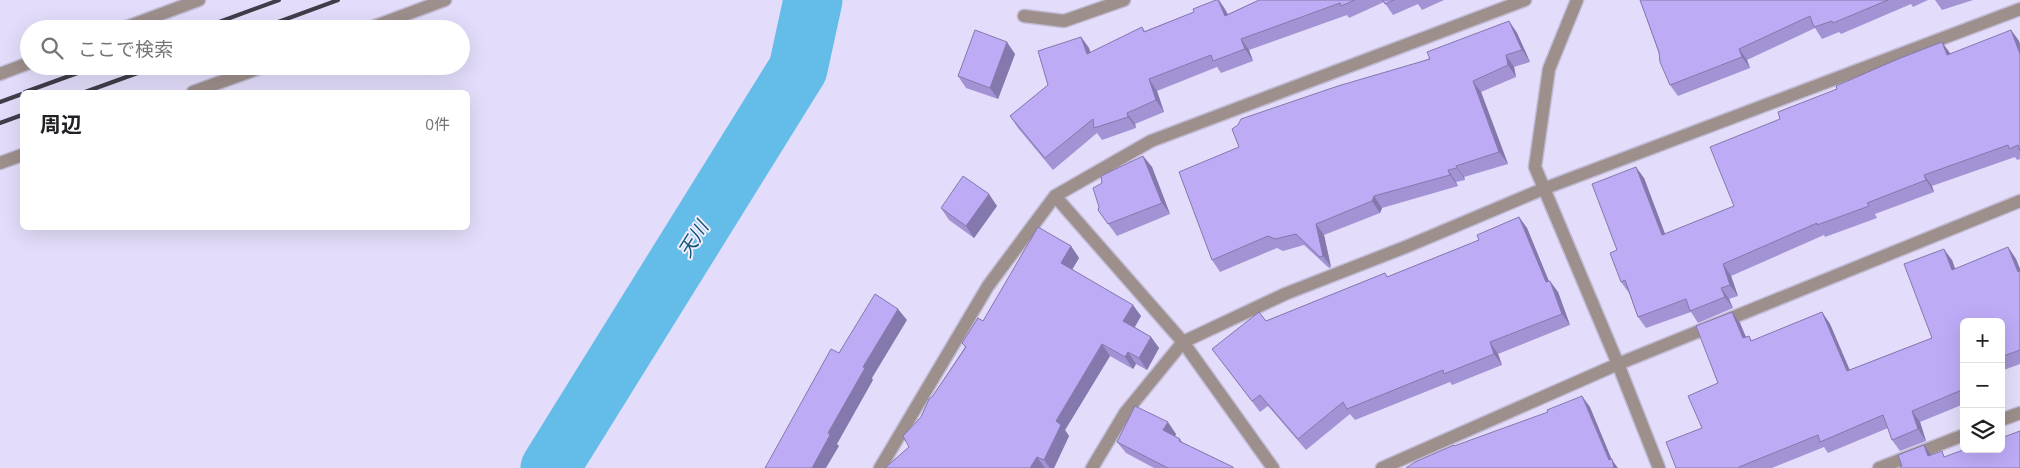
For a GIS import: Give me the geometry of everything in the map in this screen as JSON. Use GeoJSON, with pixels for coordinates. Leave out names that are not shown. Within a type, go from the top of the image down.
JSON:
{"type":"FeatureCollection","features":[{"type":"Feature","properties":{"kind":"street"},"geometry":{"type":"LineString","coordinates":[[145,20],[199,0]]}},
{"type":"Feature","properties":{"kind":"street"},"geometry":{"type":"LineString","coordinates":[[392,20],[445,0]]}},
{"type":"Feature","properties":{"kind":"street"},"geometry":{"type":"LineString","coordinates":[[1024,16],[1064,21],[1124,0]]}},
{"type":"Feature","properties":{"kind":"street"},"geometry":{"type":"LineString","coordinates":[[880,468],[988,286],[1056,196],[1151,141],[1525,0]]}},
{"type":"Feature","properties":{"kind":"street"},"geometry":{"type":"LineString","coordinates":[[1577,0],[1550,69],[1534,167],[1618,364],[1659,468]]}},
{"type":"Feature","properties":{"kind":"street"},"geometry":{"type":"LineString","coordinates":[[1092,468],[1124,412],[1183,342],[1285,294],[1408,246],[1543,189],[2020,9]]}},
{"type":"Feature","properties":{"kind":"street"},"geometry":{"type":"LineString","coordinates":[[0,74],[20,66]]}},
{"type":"Feature","properties":{"kind":"street"},"geometry":{"type":"LineString","coordinates":[[199,90],[240,75]]}},
{"type":"Feature","properties":{"kind":"street"},"geometry":{"type":"LineString","coordinates":[[0,163],[20,156]]}},
{"type":"Feature","properties":{"kind":"street"},"geometry":{"type":"LineString","coordinates":[[1056,196],[1183,342],[1274,468]]}},
{"type":"Feature","properties":{"kind":"street"},"geometry":{"type":"LineString","coordinates":[[1382,468],[1618,364],[2020,201]]}},
{"type":"Feature","properties":{"kind":"street"},"geometry":{"type":"LineString","coordinates":[[2005,419],[2020,413]]}},
{"type":"Feature","properties":{"kind":"street"},"geometry":{"type":"LineString","coordinates":[[1879,468],[1960,437]]}},
{"type":"Feature","properties":{"kind":"building"},"geometry":{"type":"Polygon","coordinates":[[[1218,0],[1225,16],[1259,0],[1355,0],[1341,6],[1340,3],[1241,39],[1245,49],[1213,61],[1211,55],[1149,79],[1156,100],[1127,113],[1128,117],[1094,128],[1093,119],[1045,158],[1010,116],[1048,85],[1038,51],[1081,37],[1087,54],[1142,27],[1144,32],[1194,12],[1193,9],[1218,0]]]}},
{"type":"Feature","properties":{"kind":"building"},"geometry":{"type":"Polygon","coordinates":[[[1383,0],[1394,0],[1385,4],[1383,0]]]}},
{"type":"Feature","properties":{"kind":"building"},"geometry":{"type":"Polygon","coordinates":[[[1640,0],[1888,0],[1833,23],[1832,21],[1814,27],[1810,16],[1739,49],[1742,57],[1670,85],[1660,62],[1659,52],[1640,0]]]}},
{"type":"Feature","properties":{"kind":"building"},"geometry":{"type":"Polygon","coordinates":[[[1509,21],[1522,50],[1506,55],[1508,65],[1473,81],[1499,152],[1456,166],[1457,168],[1448,170],[1450,175],[1374,196],[1372,201],[1316,224],[1323,256],[1320,257],[1296,234],[1275,239],[1268,236],[1212,260],[1179,172],[1239,147],[1232,129],[1238,125],[1241,119],[1338,86],[1430,59],[1427,52],[1509,21]]]}},
{"type":"Feature","properties":{"kind":"building"},"geometry":{"type":"Polygon","coordinates":[[[975,30],[1007,42],[990,88],[958,76],[975,30]]]}},
{"type":"Feature","properties":{"kind":"building"},"geometry":{"type":"Polygon","coordinates":[[[2011,30],[2020,54],[2020,151],[2018,145],[2009,149],[2008,145],[1924,175],[1926,180],[1867,203],[1869,206],[1817,225],[1817,223],[1723,264],[1730,285],[1721,288],[1725,297],[1690,311],[1686,299],[1638,317],[1625,280],[1621,282],[1610,253],[1617,250],[1592,184],[1636,167],[1662,235],[1734,206],[1710,147],[1780,119],[1778,112],[1837,89],[1836,86],[1898,59],[1942,42],[1947,55],[2011,30]]]}},
{"type":"Feature","properties":{"kind":"building"},"geometry":{"type":"Polygon","coordinates":[[[1143,156],[1162,203],[1108,224],[1098,210],[1099,207],[1093,188],[1102,183],[1101,176],[1143,156]]]}},
{"type":"Feature","properties":{"kind":"building"},"geometry":{"type":"Polygon","coordinates":[[[963,176],[989,194],[966,226],[941,208],[963,176]]]}},
{"type":"Feature","properties":{"kind":"building"},"geometry":{"type":"Polygon","coordinates":[[[1519,217],[1546,282],[1550,281],[1562,314],[1490,342],[1494,354],[1444,374],[1443,370],[1347,409],[1343,402],[1298,439],[1260,395],[1252,401],[1212,349],[1259,312],[1266,321],[1385,273],[1387,277],[1479,240],[1477,235],[1519,217]]]}},
{"type":"Feature","properties":{"kind":"building"},"geometry":{"type":"Polygon","coordinates":[[[1038,227],[1071,246],[1061,263],[1133,305],[1123,321],[1151,337],[1139,358],[1128,352],[1125,357],[1102,344],[1056,421],[1061,425],[1044,460],[1037,457],[1030,468],[885,468],[909,447],[903,436],[921,417],[929,399],[966,347],[962,343],[978,318],[983,321],[1038,227]]]}},
{"type":"Feature","properties":{"kind":"building"},"geometry":{"type":"Polygon","coordinates":[[[2008,247],[2018,272],[2020,271],[2020,350],[2005,356],[2005,318],[1960,318],[1960,391],[1912,411],[1918,429],[1892,440],[1883,415],[1820,442],[1818,435],[1739,468],[1676,468],[1666,442],[1702,428],[1688,396],[1718,383],[1696,326],[1732,312],[1743,338],[1749,336],[1751,341],[1822,312],[1847,371],[1932,338],[1904,264],[1944,249],[1952,270],[2008,247]]]}},
{"type":"Feature","properties":{"kind":"building"},"geometry":{"type":"Polygon","coordinates":[[[875,294],[898,309],[863,367],[865,368],[828,433],[830,435],[812,468],[765,468],[831,349],[839,353],[875,294]]]}},
{"type":"Feature","properties":{"kind":"building"},"geometry":{"type":"Polygon","coordinates":[[[1582,396],[1609,460],[1612,459],[1614,468],[1406,468],[1415,462],[1454,445],[1548,412],[1547,410],[1582,396]]]}},
{"type":"Feature","properties":{"kind":"building"},"geometry":{"type":"Polygon","coordinates":[[[1135,406],[1168,422],[1163,430],[1180,439],[1179,441],[1233,468],[1168,468],[1117,442],[1135,406]]]}},
{"type":"Feature","properties":{"kind":"building"},"geometry":{"type":"Polygon","coordinates":[[[2020,431],[2020,468],[1901,468],[1900,466],[1902,466],[1898,455],[1924,445],[1928,456],[1942,451],[1944,457],[1960,451],[1960,453],[2005,453],[2005,437],[2020,431]]]}},
{"type":"Feature","properties":{"kind":"waterway","name":"天川"},"geometry":{"type":"LineString","coordinates":[[550,468],[798,69],[813,0]]}},
{"type":"Feature","properties":{"kind":"railway"},"geometry":{"type":"LineString","coordinates":[[225,20],[279,0]]}},
{"type":"Feature","properties":{"kind":"railway"},"geometry":{"type":"LineString","coordinates":[[284,20],[338,0]]}},
{"type":"Feature","properties":{"kind":"railway"},"geometry":{"type":"LineString","coordinates":[[31,90],[72,75]]}},
{"type":"Feature","properties":{"kind":"railway"},"geometry":{"type":"LineString","coordinates":[[91,90],[132,75]]}},
{"type":"Feature","properties":{"kind":"railway"},"geometry":{"type":"LineString","coordinates":[[0,102],[20,95]]}},
{"type":"Feature","properties":{"kind":"railway"},"geometry":{"type":"LineString","coordinates":[[0,123],[20,116]]}}]}
